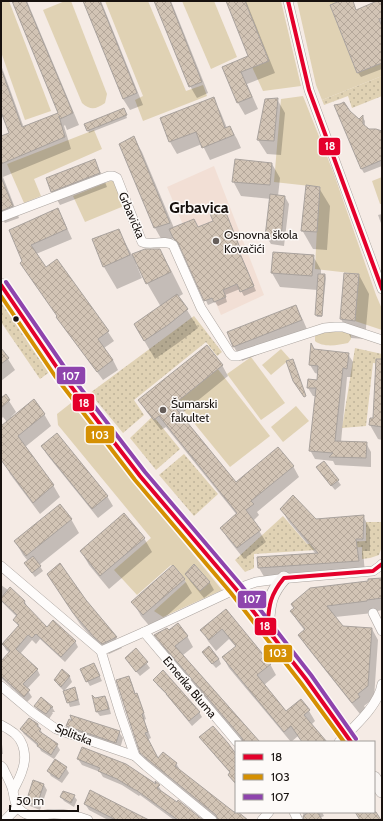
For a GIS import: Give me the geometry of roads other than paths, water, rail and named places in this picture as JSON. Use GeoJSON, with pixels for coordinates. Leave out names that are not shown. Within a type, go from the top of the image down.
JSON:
{"type":"FeatureCollection","features":[{"type":"Feature","properties":{"kind":"main road"},"geometry":{"type":"LineString","coordinates":[[1,285],[60,372],[123,454],[236,589],[267,629],[346,740]]}},
{"type":"Feature","properties":{"kind":"main road"},"geometry":{"type":"LineString","coordinates":[[267,629],[269,609],[273,594],[277,586],[284,578]]}},
{"type":"Feature","properties":{"kind":"main road"},"geometry":{"type":"LineString","coordinates":[[375,780],[382,791]]}},
{"type":"Feature","properties":{"kind":"street"},"geometry":{"type":"LineString","coordinates":[[288,1],[309,90],[382,289]]}},
{"type":"Feature","properties":{"kind":"street","name":"Grbavička"},"geometry":{"type":"LineString","coordinates":[[1,217],[113,176],[117,178],[142,242],[146,244],[169,243],[173,245],[201,308],[210,324],[233,356],[238,356],[324,328],[343,328],[382,340]]}},
{"type":"Feature","properties":{"kind":"street"},"geometry":{"type":"LineString","coordinates":[[1,566],[101,651],[236,589],[256,582],[284,578],[373,571],[382,564]]}},
{"type":"Feature","properties":{"kind":"street"},"geometry":{"type":"LineString","coordinates":[[373,613],[382,631]]}},
{"type":"Feature","properties":{"kind":"street","name":"Emerika Bluma"},"geometry":{"type":"LineString","coordinates":[[144,632],[236,741]]}},
{"type":"Feature","properties":{"kind":"street","name":"Splitska"},"geometry":{"type":"LineString","coordinates":[[101,651],[135,756]]}},
{"type":"Feature","properties":{"kind":"street"},"geometry":{"type":"LineString","coordinates":[[346,740],[373,705],[382,684]]}},
{"type":"Feature","properties":{"kind":"street","name":"Splitska"},"geometry":{"type":"LineString","coordinates":[[1,686],[32,712],[56,729],[135,756],[212,820]]}},
{"type":"Feature","properties":{"kind":"street"},"geometry":{"type":"LineString","coordinates":[[1,724],[15,733],[24,747],[25,759],[23,770],[13,791]]}},
{"type":"Feature","properties":{"kind":"street"},"geometry":{"type":"LineString","coordinates":[[1,766],[13,791],[14,801],[25,814],[36,816],[54,814],[88,820]]}},
{"type":"Feature","properties":{"kind":"street"},"geometry":{"type":"LineString","coordinates":[[6,819],[18,807]]}},
{"type":"Feature","properties":{"kind":"place","name":"Osnovna škola Kovačići"},"geometry":{"type":"Point","coordinates":[216,241]}},
{"type":"Feature","properties":{"kind":"place","name":"Šumarski fakultet"},"geometry":{"type":"Point","coordinates":[163,410]}},
{"type":"Feature","properties":{"kind":"district","name":"Grbavica"},"geometry":{"type":"Point","coordinates":[199,207]}}]}
